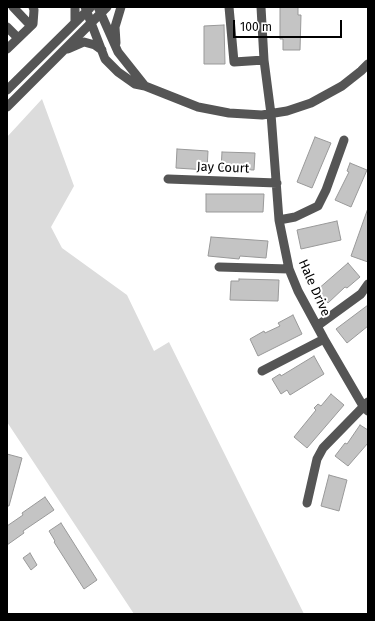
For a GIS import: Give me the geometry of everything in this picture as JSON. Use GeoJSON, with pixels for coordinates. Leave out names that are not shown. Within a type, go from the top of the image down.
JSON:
{"type":"FeatureCollection","features":[{"type":"Feature","properties":{"kind":"street"},"geometry":{"type":"LineString","coordinates":[[13,7],[31,26]]}},
{"type":"Feature","properties":{"kind":"street"},"geometry":{"type":"LineString","coordinates":[[7,49],[33,24],[33,7]]}},
{"type":"Feature","properties":{"kind":"street"},"geometry":{"type":"LineString","coordinates":[[74,7],[75,22]]}},
{"type":"Feature","properties":{"kind":"street"},"geometry":{"type":"LineString","coordinates":[[7,107],[91,22],[99,10],[107,7]]}},
{"type":"Feature","properties":{"kind":"street"},"geometry":{"type":"LineString","coordinates":[[118,52],[115,27],[121,7]]}},
{"type":"Feature","properties":{"kind":"street"},"geometry":{"type":"LineString","coordinates":[[229,7],[234,62],[264,60]]}},
{"type":"Feature","properties":{"kind":"street","name":"Hale Drive"},"geometry":{"type":"LineString","coordinates":[[261,7],[264,60],[271,114],[279,220],[289,269],[298,291],[324,339],[366,406]]}},
{"type":"Feature","properties":{"kind":"street"},"geometry":{"type":"LineString","coordinates":[[7,90],[88,8]]}},
{"type":"Feature","properties":{"kind":"street"},"geometry":{"type":"LineString","coordinates":[[88,8],[91,22],[106,59],[118,72],[135,84],[145,86],[198,107],[229,113],[262,115],[271,114],[312,103],[342,86],[368,64]]}},
{"type":"Feature","properties":{"kind":"street"},"geometry":{"type":"LineString","coordinates":[[99,10],[118,52],[145,86]]}},
{"type":"Feature","properties":{"kind":"street"},"geometry":{"type":"LineString","coordinates":[[7,27],[18,38]]}},
{"type":"Feature","properties":{"kind":"street"},"geometry":{"type":"LineString","coordinates":[[61,53],[84,42],[95,45],[102,50]]}},
{"type":"Feature","properties":{"kind":"street"},"geometry":{"type":"LineString","coordinates":[[279,220],[295,217],[318,206],[326,190],[344,140]]}},
{"type":"Feature","properties":{"kind":"street","name":"Jay Court"},"geometry":{"type":"LineString","coordinates":[[168,179],[277,183]]}},
{"type":"Feature","properties":{"kind":"street"},"geometry":{"type":"LineString","coordinates":[[219,267],[289,269]]}},
{"type":"Feature","properties":{"kind":"street"},"geometry":{"type":"LineString","coordinates":[[317,326],[361,294],[368,284]]}},
{"type":"Feature","properties":{"kind":"street"},"geometry":{"type":"LineString","coordinates":[[262,371],[324,339]]}},
{"type":"Feature","properties":{"kind":"street"},"geometry":{"type":"LineString","coordinates":[[307,503],[317,459],[323,448],[366,406]]}},
{"type":"Feature","properties":{"kind":"shaded area"},"geometry":{"type":"Polygon","coordinates":[[[42,99],[74,186],[51,227],[62,248],[127,295],[154,351],[169,342],[304,614],[134,614],[7,422],[7,137],[42,99]]]}},
{"type":"Feature","properties":{"kind":"building"},"geometry":{"type":"Polygon","coordinates":[[[280,7],[298,7],[298,15],[301,15],[300,50],[283,50],[283,39],[280,39],[280,7]]]}},
{"type":"Feature","properties":{"kind":"building"},"geometry":{"type":"Polygon","coordinates":[[[224,25],[225,64],[204,64],[204,26],[224,25]]]}},
{"type":"Feature","properties":{"kind":"building"},"geometry":{"type":"Polygon","coordinates":[[[315,137],[331,143],[312,188],[297,182],[315,137]]]}},
{"type":"Feature","properties":{"kind":"building"},"geometry":{"type":"Polygon","coordinates":[[[177,149],[208,151],[207,170],[176,168],[177,149]]]}},
{"type":"Feature","properties":{"kind":"building"},"geometry":{"type":"Polygon","coordinates":[[[222,152],[255,153],[254,170],[221,169],[222,152]]]}},
{"type":"Feature","properties":{"kind":"building"},"geometry":{"type":"Polygon","coordinates":[[[350,163],[367,170],[351,207],[335,200],[349,172],[347,171],[350,163]]]}},
{"type":"Feature","properties":{"kind":"building"},"geometry":{"type":"Polygon","coordinates":[[[206,194],[264,194],[263,212],[206,212],[206,194]]]}},
{"type":"Feature","properties":{"kind":"building"},"geometry":{"type":"Polygon","coordinates":[[[367,211],[368,212],[368,262],[351,256],[367,211]]]}},
{"type":"Feature","properties":{"kind":"building"},"geometry":{"type":"Polygon","coordinates":[[[337,221],[341,240],[301,249],[297,230],[337,221]]]}},
{"type":"Feature","properties":{"kind":"building"},"geometry":{"type":"Polygon","coordinates":[[[211,237],[268,241],[266,258],[240,256],[239,259],[208,256],[211,237]]]}},
{"type":"Feature","properties":{"kind":"building"},"geometry":{"type":"Polygon","coordinates":[[[348,263],[360,277],[347,288],[345,287],[328,303],[317,290],[348,263]]]}},
{"type":"Feature","properties":{"kind":"building"},"geometry":{"type":"Polygon","coordinates":[[[239,279],[279,280],[278,301],[230,300],[231,281],[239,281],[239,279]]]}},
{"type":"Feature","properties":{"kind":"building"},"geometry":{"type":"Polygon","coordinates":[[[368,305],[368,326],[347,343],[336,329],[368,305]]]}},
{"type":"Feature","properties":{"kind":"building"},"geometry":{"type":"Polygon","coordinates":[[[293,315],[302,334],[258,356],[250,339],[264,331],[265,333],[280,326],[278,323],[293,315]]]}},
{"type":"Feature","properties":{"kind":"building"},"geometry":{"type":"Polygon","coordinates":[[[314,356],[324,374],[290,395],[287,390],[281,394],[272,379],[280,374],[281,376],[314,356]]]}},
{"type":"Feature","properties":{"kind":"building"},"geometry":{"type":"Polygon","coordinates":[[[331,394],[344,405],[307,448],[294,437],[316,410],[314,408],[318,404],[321,406],[331,394]]]}},
{"type":"Feature","properties":{"kind":"building"},"geometry":{"type":"Polygon","coordinates":[[[360,425],[368,430],[368,443],[348,466],[335,456],[345,443],[347,444],[360,425]]]}},
{"type":"Feature","properties":{"kind":"building"},"geometry":{"type":"Polygon","coordinates":[[[7,454],[22,458],[9,506],[7,506],[7,454]]]}},
{"type":"Feature","properties":{"kind":"building"},"geometry":{"type":"Polygon","coordinates":[[[329,475],[347,480],[339,511],[321,506],[329,475]]]}},
{"type":"Feature","properties":{"kind":"building"},"geometry":{"type":"Polygon","coordinates":[[[45,497],[54,510],[23,531],[24,533],[7,545],[7,526],[23,515],[22,513],[45,497]]]}},
{"type":"Feature","properties":{"kind":"building"},"geometry":{"type":"Polygon","coordinates":[[[61,523],[97,580],[84,589],[54,542],[55,541],[49,531],[61,523]]]}},
{"type":"Feature","properties":{"kind":"building"},"geometry":{"type":"Polygon","coordinates":[[[30,553],[37,565],[31,570],[23,558],[30,553]]]}}]}
